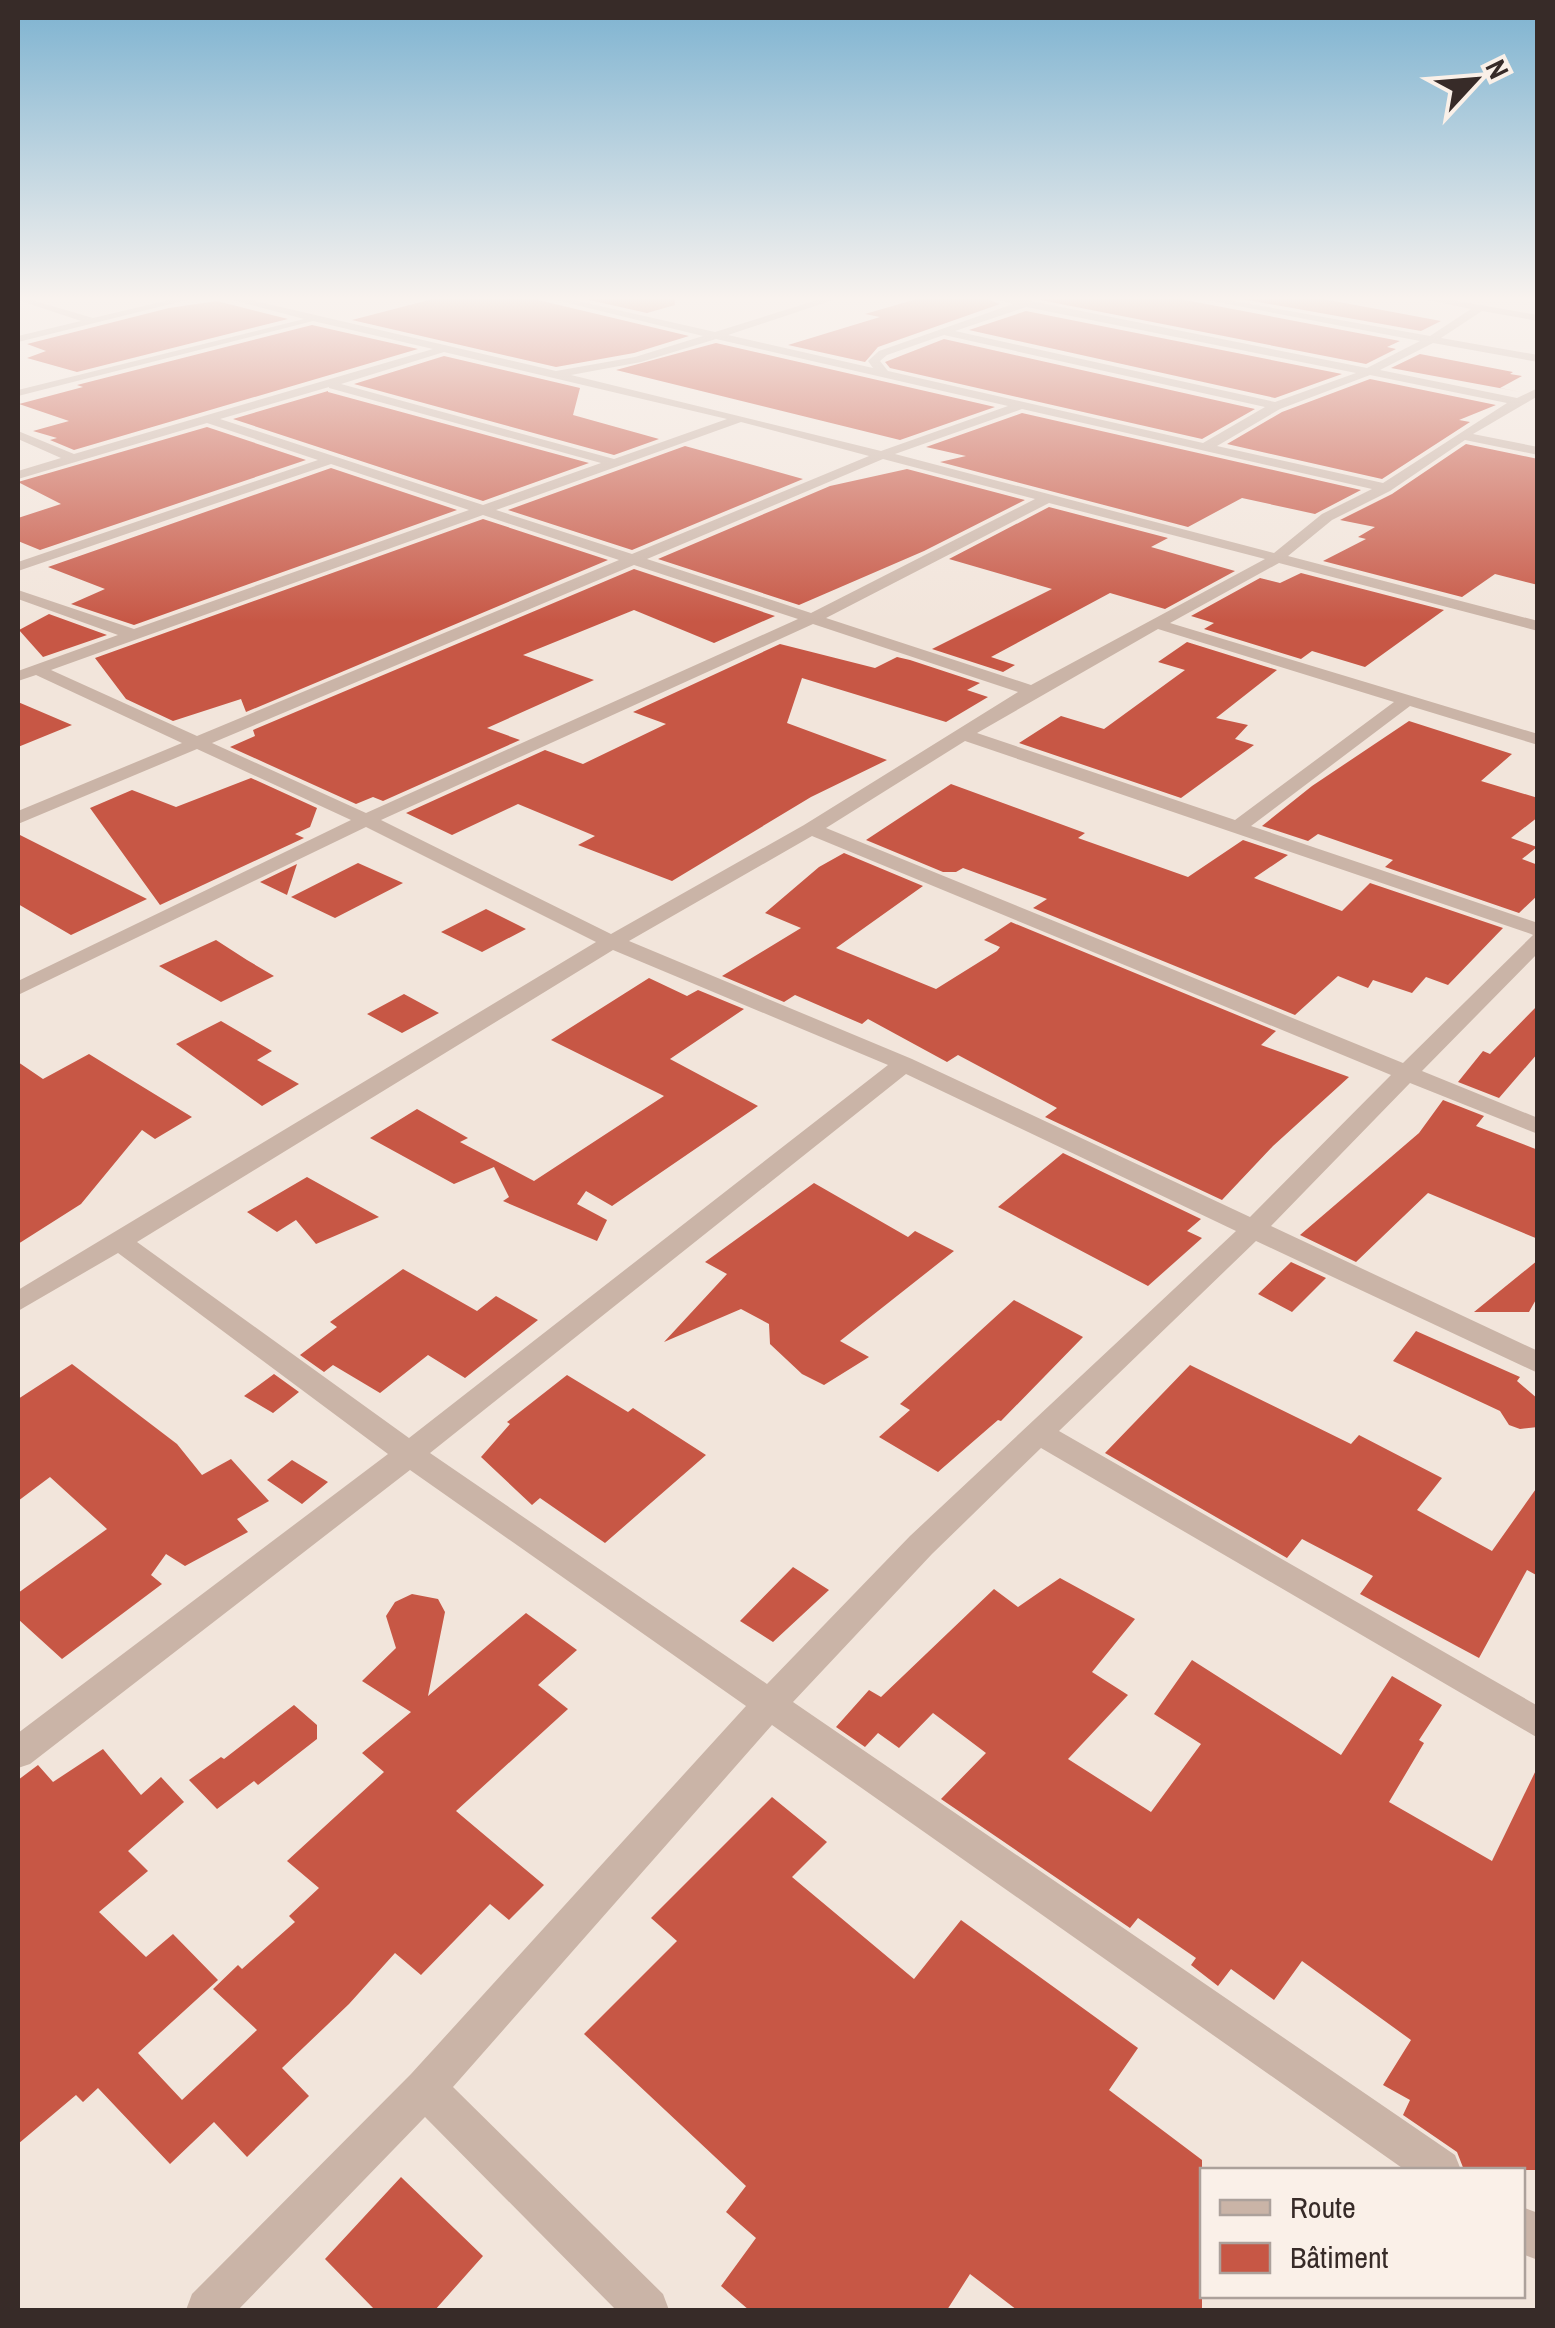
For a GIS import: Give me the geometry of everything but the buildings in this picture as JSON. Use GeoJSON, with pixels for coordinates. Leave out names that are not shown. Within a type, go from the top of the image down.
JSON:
{"type":"FeatureCollection","features":[{"type":"Feature","properties":{"kind":"street"},"geometry":{"type":"LineString","coordinates":[[18,475],[263,405]]}},
{"type":"Feature","properties":{"kind":"street"},"geometry":{"type":"LineString","coordinates":[[403,405],[612,462]]}},
{"type":"Feature","properties":{"kind":"street"},"geometry":{"type":"LineString","coordinates":[[681,405],[1535,622]]}},
{"type":"Feature","properties":{"kind":"street"},"geometry":{"type":"LineString","coordinates":[[1013,405],[1385,488]]}},
{"type":"Feature","properties":{"kind":"street"},"geometry":{"type":"LineString","coordinates":[[1270,405],[1276,406]]}},
{"type":"Feature","properties":{"kind":"street"},"geometry":{"type":"LineString","coordinates":[[1207,446],[1280,405]]}},
{"type":"Feature","properties":{"kind":"street"},"geometry":{"type":"LineString","coordinates":[[18,1302],[612,942],[812,829],[1032,691],[1276,559],[1327,518],[1385,488],[1516,405]]}},
{"type":"Feature","properties":{"kind":"street"},"geometry":{"type":"LineString","coordinates":[[18,818],[884,454],[1019,406]]}},
{"type":"Feature","properties":{"kind":"street"},"geometry":{"type":"LineString","coordinates":[[27,673],[740,418]]}},
{"type":"Feature","properties":{"kind":"street"},"geometry":{"type":"LineString","coordinates":[[210,420],[1032,691]]}},
{"type":"Feature","properties":{"kind":"street"},"geometry":{"type":"LineString","coordinates":[[18,435],[74,459]]}},
{"type":"Feature","properties":{"kind":"street"},"geometry":{"type":"LineString","coordinates":[[1461,436],[1538,452]]}},
{"type":"Feature","properties":{"kind":"street"},"geometry":{"type":"LineString","coordinates":[[18,567],[332,459]]}},
{"type":"Feature","properties":{"kind":"street"},"geometry":{"type":"LineString","coordinates":[[18,989],[366,820],[815,617],[1049,497]]}},
{"type":"Feature","properties":{"kind":"street"},"geometry":{"type":"LineString","coordinates":[[18,594],[132,634]]}},
{"type":"Feature","properties":{"kind":"street"},"geometry":{"type":"LineString","coordinates":[[1154,623],[1538,740]]}},
{"type":"Feature","properties":{"kind":"street"},"geometry":{"type":"LineString","coordinates":[[27,673],[366,820],[612,942],[904,1064],[1538,1363]]}},
{"type":"Feature","properties":{"kind":"street"},"geometry":{"type":"LineString","coordinates":[[1239,826],[1406,701]]}},
{"type":"Feature","properties":{"kind":"street"},"geometry":{"type":"LineString","coordinates":[[962,734],[1538,930]]}},
{"type":"Feature","properties":{"kind":"street"},"geometry":{"type":"LineString","coordinates":[[812,829],[1538,1128]]}},
{"type":"Feature","properties":{"kind":"street"},"geometry":{"type":"LineString","coordinates":[[208,2310],[426,2088],[771,1702],[922,1545],[1252,1230],[1538,940]]}},
{"type":"Feature","properties":{"kind":"street"},"geometry":{"type":"LineString","coordinates":[[18,1754],[409,1454],[904,1064]]}},
{"type":"Feature","properties":{"kind":"street"},"geometry":{"type":"LineString","coordinates":[[120,1243],[409,1454],[1437,2168]]}},
{"type":"Feature","properties":{"kind":"street"},"geometry":{"type":"LineString","coordinates":[[1039,1433],[1538,1724]]}},
{"type":"Feature","properties":{"kind":"street"},"geometry":{"type":"LineString","coordinates":[[426,2088],[647,2310]]}}]}
